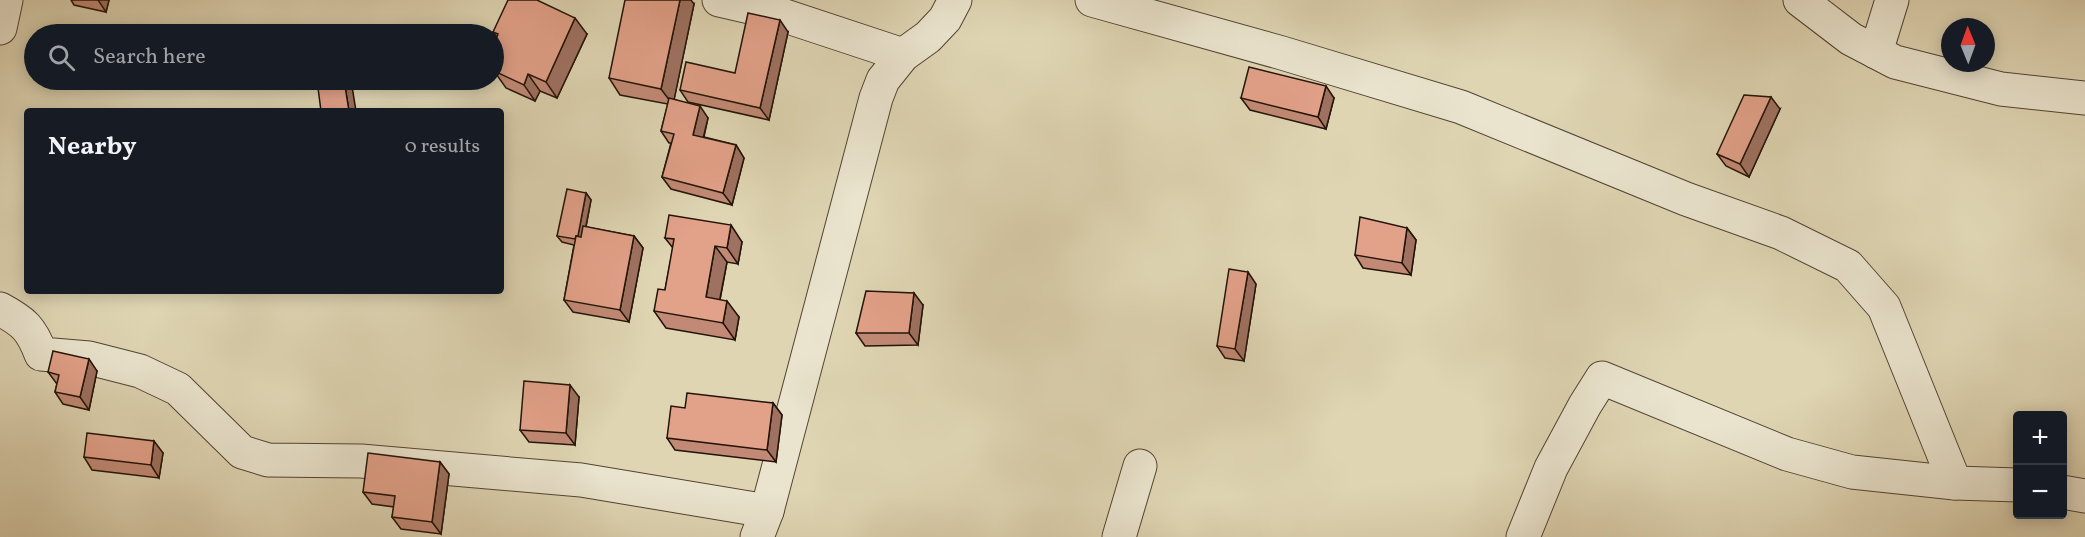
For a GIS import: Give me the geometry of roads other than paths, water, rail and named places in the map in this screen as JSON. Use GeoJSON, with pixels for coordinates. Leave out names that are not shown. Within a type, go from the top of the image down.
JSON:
{"type":"FeatureCollection","features":[{"type":"Feature","properties":{"kind":"street"},"geometry":{"type":"LineString","coordinates":[[0,28],[6,0]]}},
{"type":"Feature","properties":{"kind":"street"},"geometry":{"type":"LineString","coordinates":[[719,0],[776,13],[903,55]]}},
{"type":"Feature","properties":{"kind":"street"},"geometry":{"type":"LineString","coordinates":[[0,309],[17,318],[33,334],[41,354],[89,358],[140,371],[168,384],[178,389],[242,452],[268,460],[361,460],[581,480],[762,524],[876,98],[884,80],[903,55],[928,37],[945,19],[955,0]]}},
{"type":"Feature","properties":{"kind":"street"},"geometry":{"type":"LineString","coordinates":[[1092,0],[1282,53],[1461,107],[1686,198],[1781,233],[1848,266],[1884,307],[1955,483]]}},
{"type":"Feature","properties":{"kind":"street"},"geometry":{"type":"LineString","coordinates":[[1800,0],[1851,39],[1895,62],[2001,88],[2085,98]]}},
{"type":"Feature","properties":{"kind":"street"},"geometry":{"type":"LineString","coordinates":[[1876,52],[1892,0]]}},
{"type":"Feature","properties":{"kind":"street"},"geometry":{"type":"LineString","coordinates":[[1524,537],[1551,468],[1602,378],[1787,454],[1852,472],[1955,483],[2013,485]]}},
{"type":"Feature","properties":{"kind":"street"},"geometry":{"type":"LineString","coordinates":[[1119,537],[1140,466]]}},
{"type":"Feature","properties":{"kind":"street"},"geometry":{"type":"LineString","coordinates":[[2067,493],[2085,496]]}}]}
